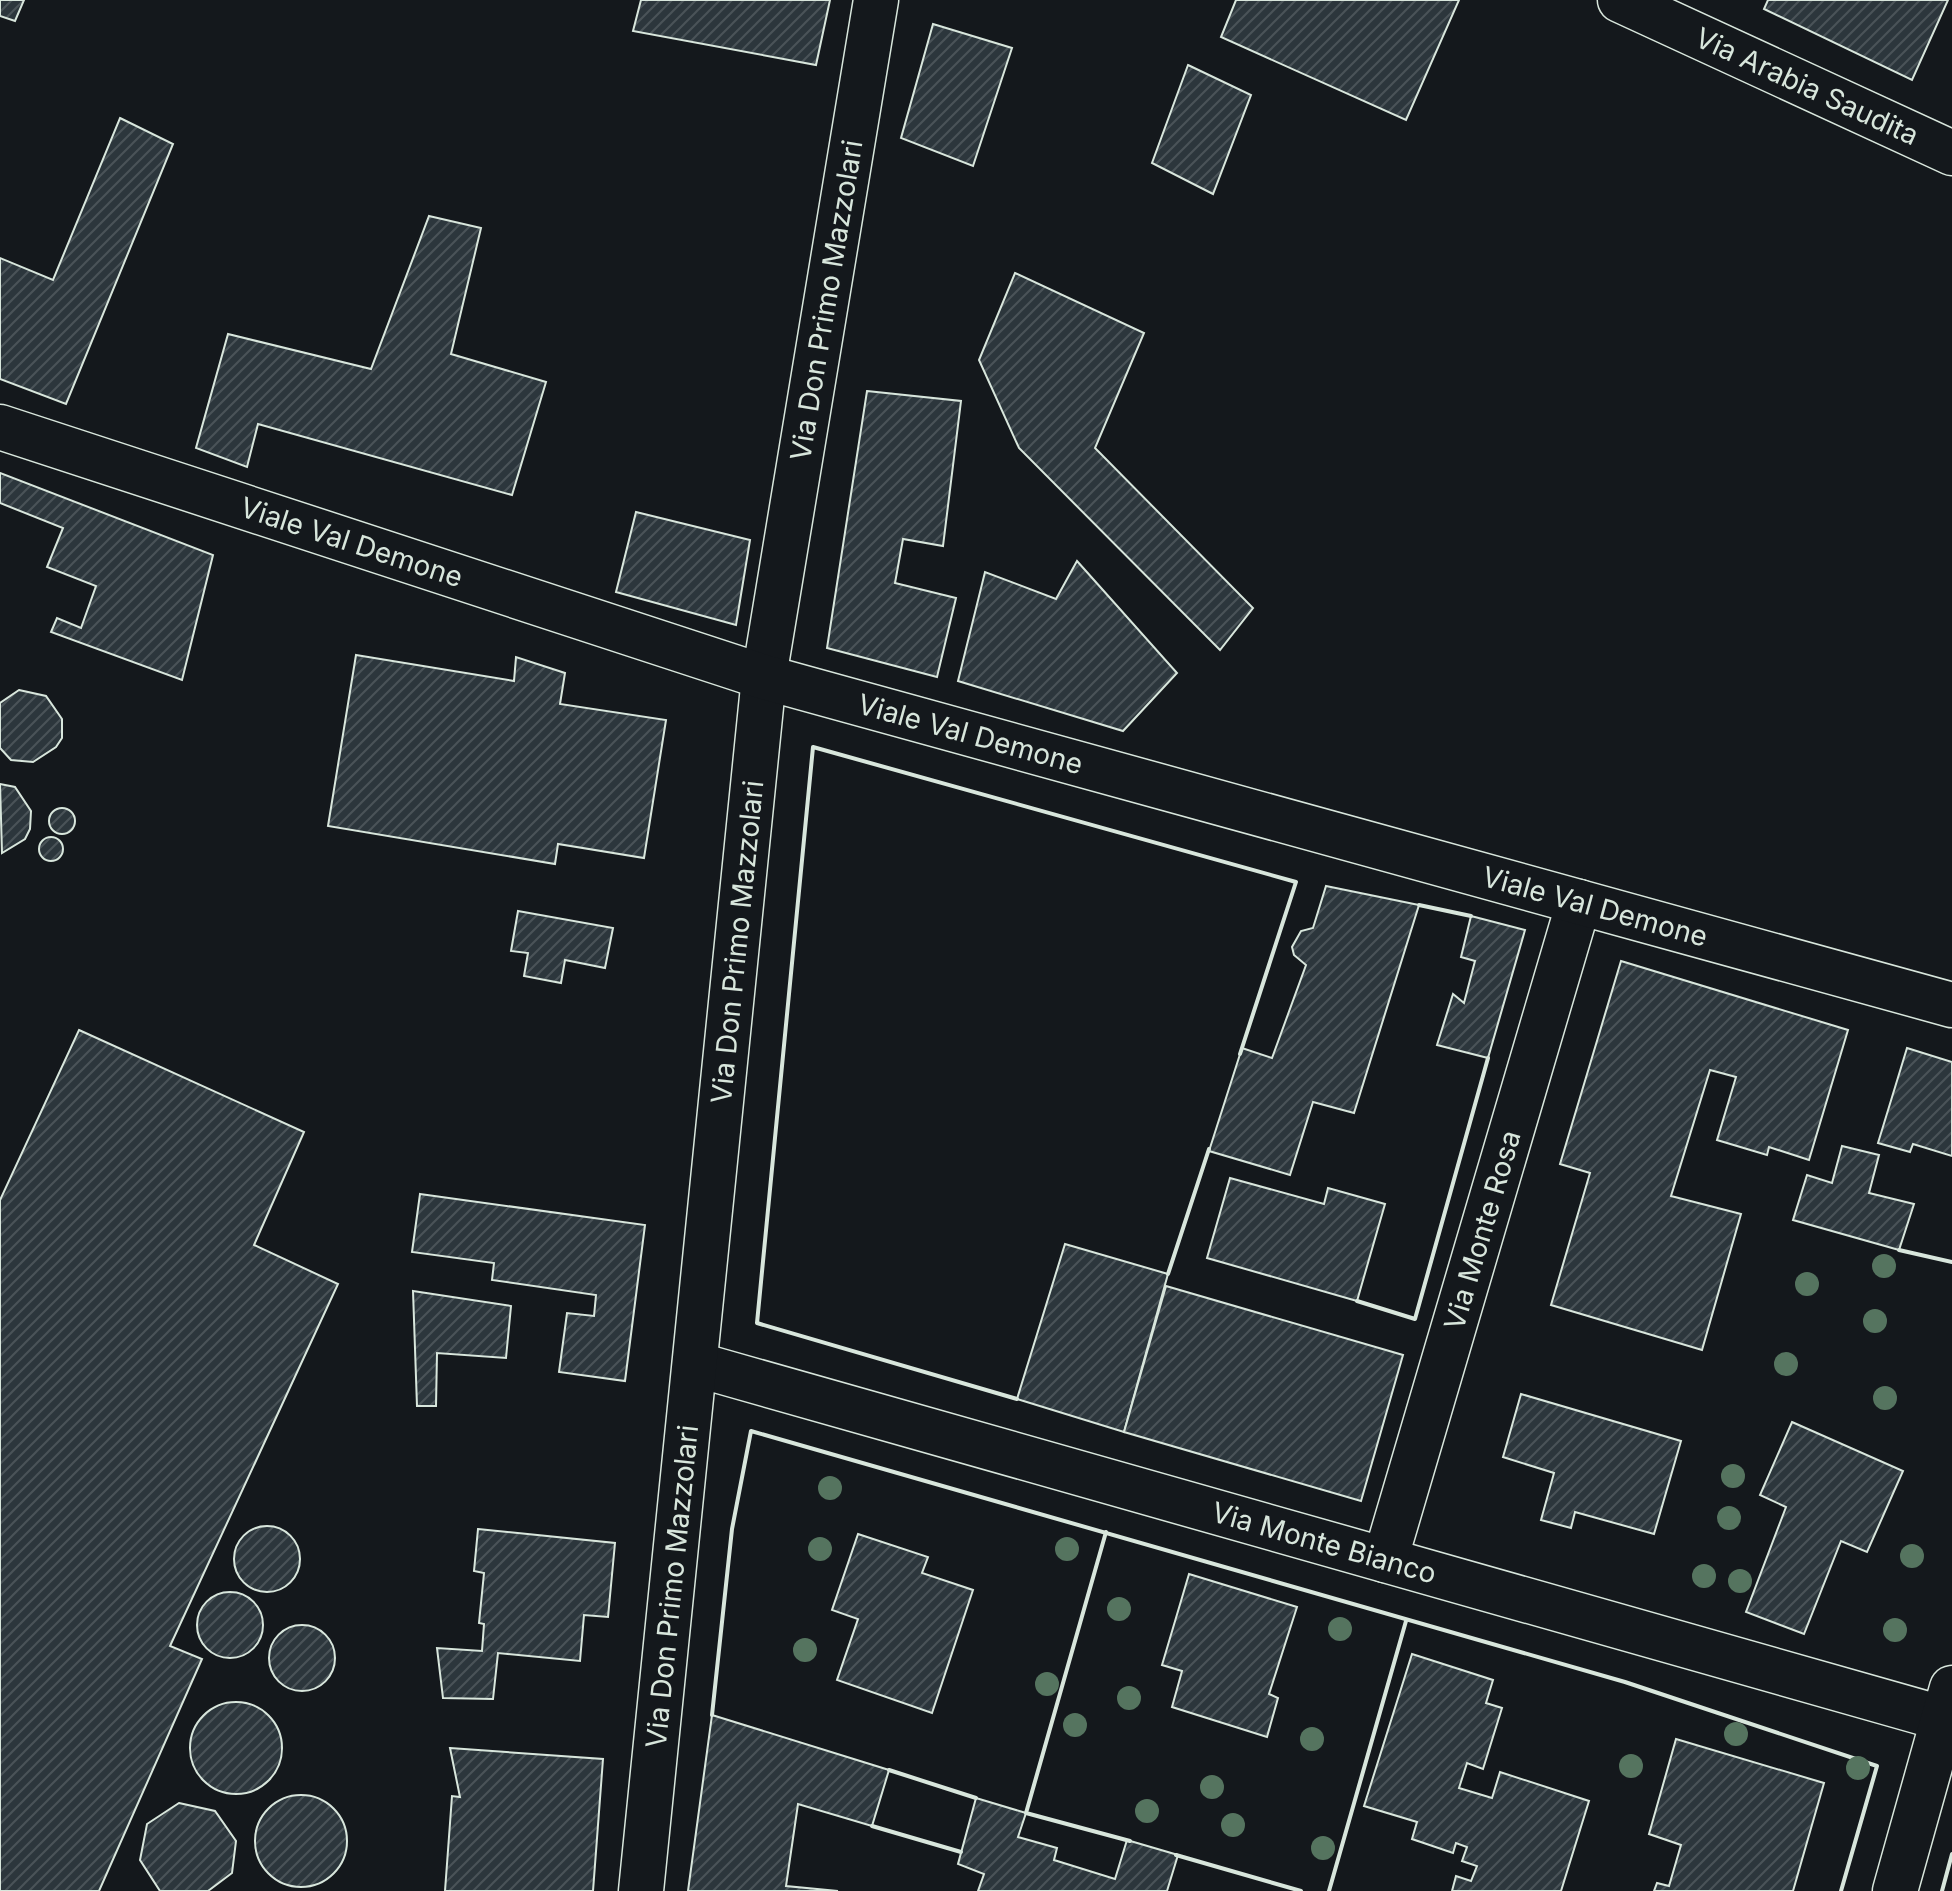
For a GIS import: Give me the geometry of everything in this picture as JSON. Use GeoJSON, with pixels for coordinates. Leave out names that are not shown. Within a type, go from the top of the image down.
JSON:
{"type":"FeatureCollection","features":[{"type":"Feature","properties":{"kind":"street","name":"Via Don Primo Mazzolari"},"geometry":{"type":"LineString","coordinates":[[641,1891],[764,677],[876,0]]}},
{"type":"Feature","properties":{"kind":"street","name":"Via Arabia Saudita"},"geometry":{"type":"LineString","coordinates":[[1620,0],[1952,153]]}},
{"type":"Feature","properties":{"kind":"street","name":"Viale Val Demone"},"geometry":{"type":"LineString","coordinates":[[0,427],[764,677],[1952,1005]]}},
{"type":"Feature","properties":{"kind":"street","name":"Via Monte Rosa"},"geometry":{"type":"LineString","coordinates":[[1385,1560],[1579,902]]}},
{"type":"Feature","properties":{"kind":"street","name":"Via Monte Bianco"},"geometry":{"type":"LineString","coordinates":[[695,1364],[1385,1560],[1949,1709]]}},
{"type":"Feature","properties":{"kind":"street"},"geometry":{"type":"LineString","coordinates":[[1895,1891],[1949,1709]]}},
{"type":"Feature","properties":{"kind":"building"},"geometry":{"type":"Polygon","coordinates":[[[0,0],[24,0],[15,21],[0,16],[0,0]]]}},
{"type":"Feature","properties":{"kind":"building"},"geometry":{"type":"Polygon","coordinates":[[[641,0],[830,0],[816,65],[633,31],[641,0]]]}},
{"type":"Feature","properties":{"kind":"building"},"geometry":{"type":"Polygon","coordinates":[[[1236,0],[1459,0],[1406,120],[1221,37],[1236,0]]]}},
{"type":"Feature","properties":{"kind":"building"},"geometry":{"type":"Polygon","coordinates":[[[1768,0],[1948,0],[1912,80],[1764,9],[1768,0]]]}},
{"type":"Feature","properties":{"kind":"building"},"geometry":{"type":"Polygon","coordinates":[[[933,24],[1012,48],[973,166],[901,138],[933,24]]]}},
{"type":"Feature","properties":{"kind":"building"},"geometry":{"type":"Polygon","coordinates":[[[1188,65],[1251,95],[1213,194],[1152,163],[1188,65]]]}},
{"type":"Feature","properties":{"kind":"building"},"geometry":{"type":"Polygon","coordinates":[[[120,118],[173,144],[66,404],[0,379],[0,258],[53,280],[120,118]]]}},
{"type":"Feature","properties":{"kind":"building"},"geometry":{"type":"Polygon","coordinates":[[[429,216],[481,228],[451,354],[546,382],[512,495],[258,424],[247,467],[196,448],[228,334],[371,369],[429,216]]]}},
{"type":"Feature","properties":{"kind":"building"},"geometry":{"type":"Polygon","coordinates":[[[1015,273],[1144,333],[1095,448],[1253,608],[1220,650],[1019,448],[979,360],[1015,273]]]}},
{"type":"Feature","properties":{"kind":"building"},"geometry":{"type":"Polygon","coordinates":[[[867,391],[961,401],[943,546],[903,539],[895,583],[956,598],[937,677],[827,648],[867,391]]]}},
{"type":"Feature","properties":{"kind":"building"},"geometry":{"type":"Polygon","coordinates":[[[0,473],[213,555],[182,680],[51,632],[57,618],[81,628],[96,586],[47,567],[63,528],[0,503],[0,473]]]}},
{"type":"Feature","properties":{"kind":"building"},"geometry":{"type":"Polygon","coordinates":[[[636,512],[750,540],[736,625],[616,592],[636,512]]]}},
{"type":"Feature","properties":{"kind":"building"},"geometry":{"type":"Polygon","coordinates":[[[1077,561],[1177,673],[1123,731],[958,681],[985,572],[1056,599],[1077,561]]]}},
{"type":"Feature","properties":{"kind":"building"},"geometry":{"type":"Polygon","coordinates":[[[356,655],[514,681],[516,657],[565,673],[560,704],[666,720],[644,858],[558,844],[555,864],[328,826],[356,655]]]}},
{"type":"Feature","properties":{"kind":"building"},"geometry":{"type":"Polygon","coordinates":[[[19,690],[46,696],[62,719],[62,738],[56,747],[33,762],[11,760],[0,748],[0,703],[19,690]]]}},
{"type":"Feature","properties":{"kind":"building"},"geometry":{"type":"Polygon","coordinates":[[[0,784],[15,787],[31,811],[30,829],[25,839],[2,853],[0,784]]]}},
{"type":"Feature","properties":{"kind":"building"},"geometry":{"type":"Polygon","coordinates":[[[62,808],[71,812],[75,821],[71,830],[62,834],[53,830],[49,821],[53,812],[62,808]]]}},
{"type":"Feature","properties":{"kind":"building"},"geometry":{"type":"Polygon","coordinates":[[[46,837],[56,837],[63,844],[63,854],[56,861],[46,861],[39,854],[39,844],[46,837]]]}},
{"type":"Feature","properties":{"kind":"building"},"geometry":{"type":"Polygon","coordinates":[[[1326,886],[1419,905],[1354,1113],[1313,1102],[1290,1175],[1209,1151],[1242,1048],[1272,1058],[1306,965],[1294,955],[1292,947],[1301,931],[1313,928],[1326,886]]]}},
{"type":"Feature","properties":{"kind":"building"},"geometry":{"type":"Polygon","coordinates":[[[518,911],[613,928],[605,968],[565,960],[561,983],[524,976],[528,953],[511,951],[518,911]]]}},
{"type":"Feature","properties":{"kind":"building"},"geometry":{"type":"Polygon","coordinates":[[[1471,916],[1525,930],[1488,1058],[1437,1045],[1453,994],[1464,1003],[1475,961],[1461,957],[1471,916]]]}},
{"type":"Feature","properties":{"kind":"building"},"geometry":{"type":"Polygon","coordinates":[[[1621,961],[1848,1030],[1809,1160],[1769,1147],[1767,1155],[1717,1140],[1736,1077],[1710,1070],[1671,1196],[1741,1214],[1702,1350],[1551,1305],[1590,1173],[1560,1164],[1621,961]]]}},
{"type":"Feature","properties":{"kind":"building"},"geometry":{"type":"Polygon","coordinates":[[[79,1030],[304,1132],[254,1245],[338,1284],[170,1646],[202,1659],[99,1891],[0,1891],[0,1200],[79,1030]]]}},
{"type":"Feature","properties":{"kind":"building"},"geometry":{"type":"Polygon","coordinates":[[[1907,1048],[1952,1062],[1952,1156],[1913,1144],[1910,1152],[1878,1143],[1907,1048]]]}},
{"type":"Feature","properties":{"kind":"building"},"geometry":{"type":"Polygon","coordinates":[[[1842,1146],[1879,1155],[1869,1193],[1914,1204],[1899,1250],[1793,1220],[1807,1175],[1832,1183],[1842,1146]]]}},
{"type":"Feature","properties":{"kind":"building"},"geometry":{"type":"Polygon","coordinates":[[[1230,1178],[1324,1204],[1328,1188],[1385,1204],[1357,1301],[1207,1258],[1230,1178]]]}},
{"type":"Feature","properties":{"kind":"building"},"geometry":{"type":"Polygon","coordinates":[[[420,1194],[645,1225],[625,1381],[559,1372],[567,1313],[594,1316],[596,1295],[492,1280],[494,1263],[412,1252],[420,1194]]]}},
{"type":"Feature","properties":{"kind":"building"},"geometry":{"type":"Polygon","coordinates":[[[1065,1244],[1168,1274],[1124,1432],[1017,1399],[1065,1244]]]}},
{"type":"Feature","properties":{"kind":"building"},"geometry":{"type":"Polygon","coordinates":[[[1166,1286],[1403,1355],[1361,1501],[1124,1432],[1166,1286]]]}},
{"type":"Feature","properties":{"kind":"building"},"geometry":{"type":"Polygon","coordinates":[[[413,1291],[511,1306],[506,1358],[437,1353],[436,1406],[417,1406],[413,1291]]]}},
{"type":"Feature","properties":{"kind":"building"},"geometry":{"type":"Polygon","coordinates":[[[1521,1394],[1681,1441],[1654,1534],[1575,1512],[1571,1528],[1541,1520],[1554,1473],[1503,1457],[1521,1394]]]}},
{"type":"Feature","properties":{"kind":"building"},"geometry":{"type":"Polygon","coordinates":[[[1792,1422],[1903,1471],[1867,1552],[1841,1541],[1804,1634],[1746,1612],[1786,1507],[1760,1495],[1792,1422]]]}},
{"type":"Feature","properties":{"kind":"building"},"geometry":{"type":"Polygon","coordinates":[[[267,1526],[280,1529],[290,1536],[297,1546],[300,1559],[297,1572],[290,1582],[280,1589],[267,1592],[254,1589],[244,1582],[237,1572],[234,1559],[237,1546],[244,1536],[254,1529],[267,1526]]]}},
{"type":"Feature","properties":{"kind":"building"},"geometry":{"type":"Polygon","coordinates":[[[478,1529],[615,1543],[608,1617],[584,1615],[580,1661],[498,1653],[493,1699],[443,1698],[437,1648],[482,1651],[484,1624],[479,1623],[484,1573],[474,1571],[478,1529]]]}},
{"type":"Feature","properties":{"kind":"building"},"geometry":{"type":"Polygon","coordinates":[[[858,1534],[928,1557],[922,1573],[973,1590],[932,1713],[837,1680],[858,1619],[832,1610],[858,1534]]]}},
{"type":"Feature","properties":{"kind":"building"},"geometry":{"type":"Polygon","coordinates":[[[1189,1574],[1297,1607],[1269,1694],[1278,1698],[1267,1737],[1172,1707],[1182,1671],[1162,1665],[1189,1574]]]}},
{"type":"Feature","properties":{"kind":"building"},"geometry":{"type":"Polygon","coordinates":[[[230,1592],[243,1595],[253,1602],[260,1612],[263,1625],[260,1638],[253,1648],[243,1655],[230,1658],[217,1655],[207,1648],[200,1638],[197,1625],[200,1612],[207,1602],[217,1595],[230,1592]]]}},
{"type":"Feature","properties":{"kind":"building"},"geometry":{"type":"Polygon","coordinates":[[[302,1625],[315,1627],[325,1635],[333,1645],[333,1671],[325,1681],[315,1689],[302,1691],[289,1689],[279,1681],[271,1671],[269,1658],[271,1645],[279,1635],[289,1627],[302,1625]]]}},
{"type":"Feature","properties":{"kind":"building"},"geometry":{"type":"Polygon","coordinates":[[[1412,1654],[1493,1680],[1486,1703],[1502,1708],[1483,1769],[1467,1763],[1459,1788],[1492,1798],[1500,1772],[1589,1801],[1561,1891],[1452,1891],[1456,1876],[1471,1881],[1477,1866],[1462,1861],[1467,1847],[1456,1843],[1453,1853],[1412,1839],[1417,1822],[1364,1806],[1412,1654]]]}},
{"type":"Feature","properties":{"kind":"building"},"geometry":{"type":"Polygon","coordinates":[[[236,1702],[254,1705],[269,1715],[279,1730],[282,1748],[279,1766],[269,1781],[254,1791],[236,1794],[218,1791],[203,1781],[193,1766],[190,1748],[193,1730],[203,1715],[218,1705],[236,1702]]]}},
{"type":"Feature","properties":{"kind":"building"},"geometry":{"type":"Polygon","coordinates":[[[712,1715],[889,1770],[872,1826],[798,1804],[786,1886],[838,1891],[688,1891],[712,1715]]]}},
{"type":"Feature","properties":{"kind":"building"},"geometry":{"type":"Polygon","coordinates":[[[1676,1739],[1824,1783],[1793,1891],[1654,1891],[1657,1883],[1669,1886],[1681,1845],[1649,1834],[1676,1739]]]}},
{"type":"Feature","properties":{"kind":"building"},"geometry":{"type":"Polygon","coordinates":[[[450,1748],[603,1759],[593,1891],[445,1891],[452,1796],[460,1797],[450,1748]]]}},
{"type":"Feature","properties":{"kind":"building"},"geometry":{"type":"Polygon","coordinates":[[[301,1795],[319,1798],[334,1808],[344,1823],[347,1841],[344,1859],[334,1874],[319,1884],[301,1887],[283,1884],[268,1874],[258,1859],[255,1841],[258,1823],[268,1808],[283,1798],[301,1795]]]}},
{"type":"Feature","properties":{"kind":"building"},"geometry":{"type":"Polygon","coordinates":[[[976,1798],[1026,1813],[1018,1837],[1057,1848],[1054,1860],[1115,1879],[1127,1840],[1178,1855],[1167,1891],[978,1891],[984,1874],[958,1864],[976,1798]]]}},
{"type":"Feature","properties":{"kind":"building"},"geometry":{"type":"Polygon","coordinates":[[[179,1803],[215,1811],[236,1841],[232,1873],[208,1891],[160,1891],[140,1860],[147,1824],[179,1803]]]}},
{"type":"Feature","properties":{"kind":"wall"},"geometry":{"type":"LineString","coordinates":[[1017,1399],[757,1323],[813,747],[1296,882],[1240,1054]]}},
{"type":"Feature","properties":{"kind":"wall"},"geometry":{"type":"LineString","coordinates":[[1419,905],[1471,916]]}},
{"type":"Feature","properties":{"kind":"wall"},"geometry":{"type":"LineString","coordinates":[[1357,1301],[1415,1319],[1488,1058]]}},
{"type":"Feature","properties":{"kind":"wall"},"geometry":{"type":"LineString","coordinates":[[1168,1274],[1209,1149]]}},
{"type":"Feature","properties":{"kind":"wall"},"geometry":{"type":"LineString","coordinates":[[1899,1250],[1952,1262]]}},
{"type":"Feature","properties":{"kind":"wall"},"geometry":{"type":"LineString","coordinates":[[712,1715],[732,1529],[751,1431],[1625,1682],[1877,1766],[1841,1891]]}},
{"type":"Feature","properties":{"kind":"wall"},"geometry":{"type":"LineString","coordinates":[[1106,1532],[1026,1813],[1130,1841]]}},
{"type":"Feature","properties":{"kind":"wall"},"geometry":{"type":"LineString","coordinates":[[1329,1891],[1406,1621]]}},
{"type":"Feature","properties":{"kind":"wall"},"geometry":{"type":"LineString","coordinates":[[889,1770],[976,1798]]}},
{"type":"Feature","properties":{"kind":"wall"},"geometry":{"type":"LineString","coordinates":[[872,1826],[961,1852]]}},
{"type":"Feature","properties":{"kind":"wall"},"geometry":{"type":"LineString","coordinates":[[1942,1891],[1952,1854]]}},
{"type":"Feature","properties":{"kind":"wall"},"geometry":{"type":"LineString","coordinates":[[1176,1855],[1301,1891]]}}]}
